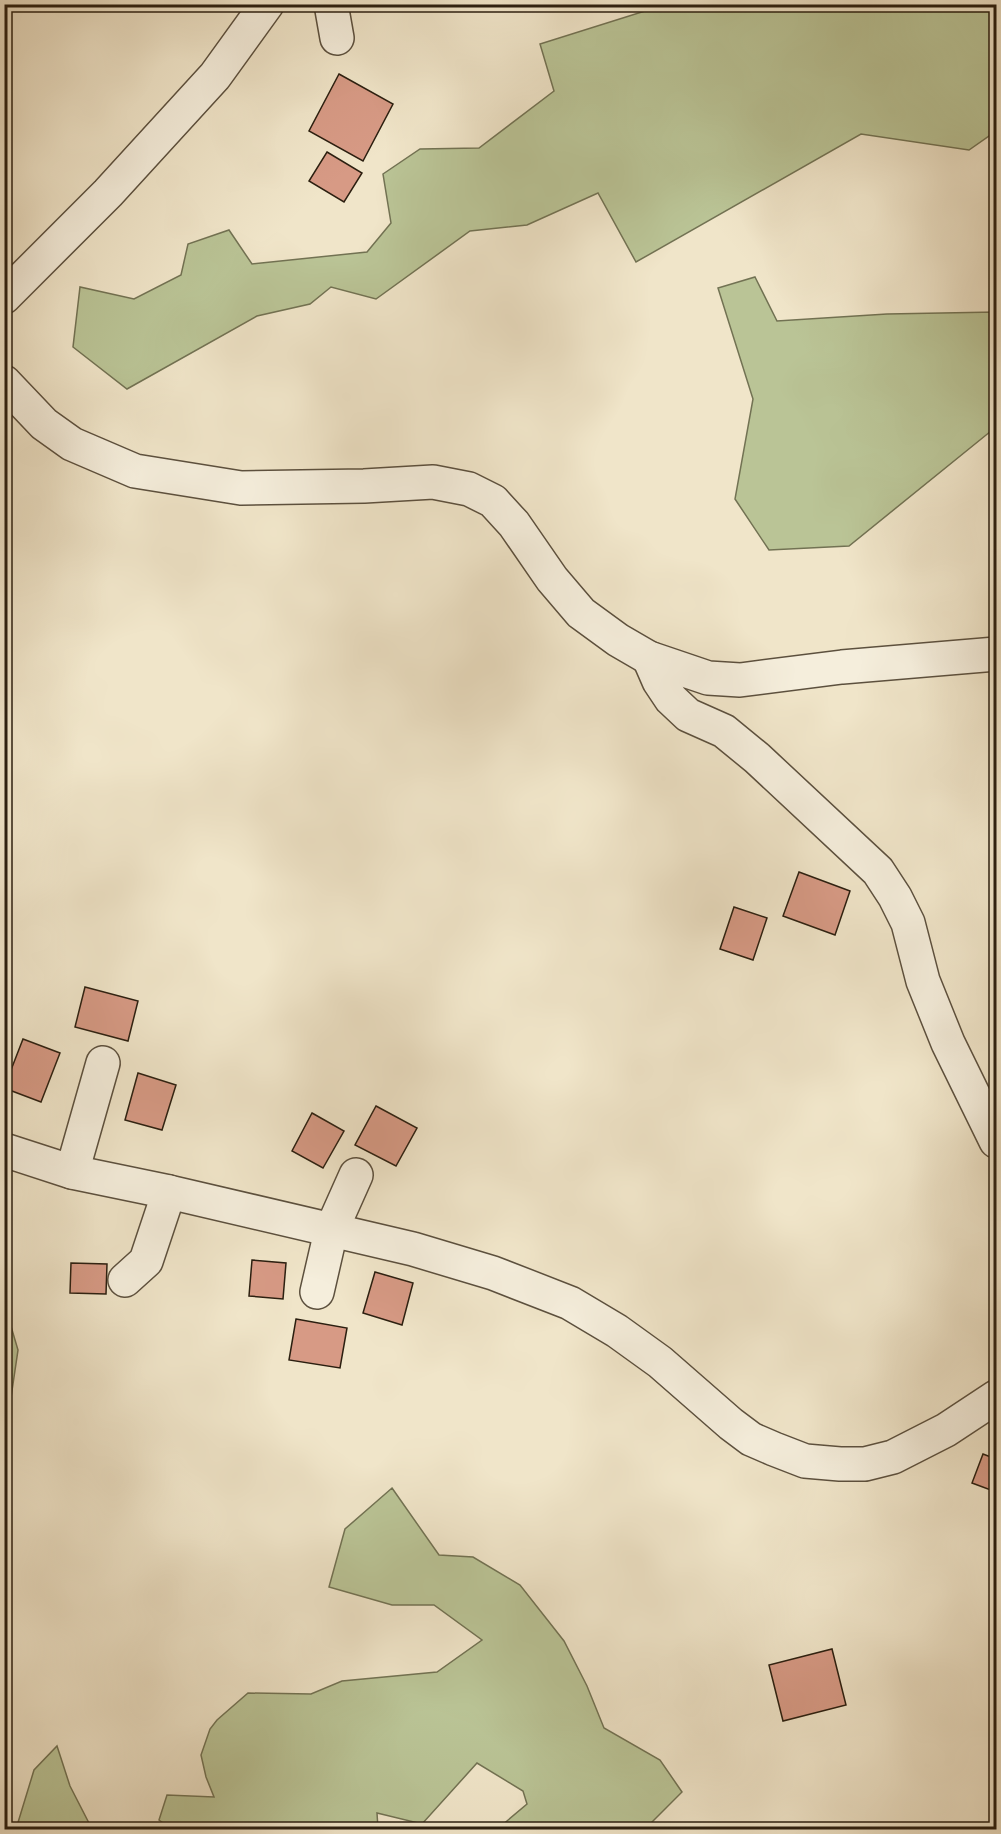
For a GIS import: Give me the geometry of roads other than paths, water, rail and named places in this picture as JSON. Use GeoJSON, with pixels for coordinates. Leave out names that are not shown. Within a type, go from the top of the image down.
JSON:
{"type":"FeatureCollection","features":[{"type":"Feature","properties":{"kind":"street"},"geometry":{"type":"LineString","coordinates":[[4,297],[108,193],[215,76],[267,4]]}},
{"type":"Feature","properties":{"kind":"street"},"geometry":{"type":"LineString","coordinates":[[331,4],[337,38]]}},
{"type":"Feature","properties":{"kind":"street"},"geometry":{"type":"LineString","coordinates":[[4,382],[44,424],[72,444],[135,471],[241,488],[364,486],[433,482],[469,489],[493,501],[514,524],[552,579],[581,613],[618,640],[649,657],[708,678],[740,680],[842,667],[996,654]]}},
{"type":"Feature","properties":{"kind":"street"},"geometry":{"type":"LineString","coordinates":[[649,657],[659,681],[671,699],[688,715],[724,731],[757,758],[878,871],[908,923],[923,981],[948,1043],[996,1141]]}},
{"type":"Feature","properties":{"kind":"street"},"geometry":{"type":"LineString","coordinates":[[72,1172],[103,1063]]}},
{"type":"Feature","properties":{"kind":"street"},"geometry":{"type":"LineString","coordinates":[[4,1150],[72,1172],[169,1192],[413,1249],[493,1273],[570,1303],[617,1331],[660,1362],[751,1439],[805,1461],[864,1464],[892,1457],[946,1430],[996,1397]]}},
{"type":"Feature","properties":{"kind":"street"},"geometry":{"type":"LineString","coordinates":[[317,1292],[331,1231],[356,1175]]}},
{"type":"Feature","properties":{"kind":"street"},"geometry":{"type":"LineString","coordinates":[[125,1280],[146,1261],[169,1192]]}}]}
